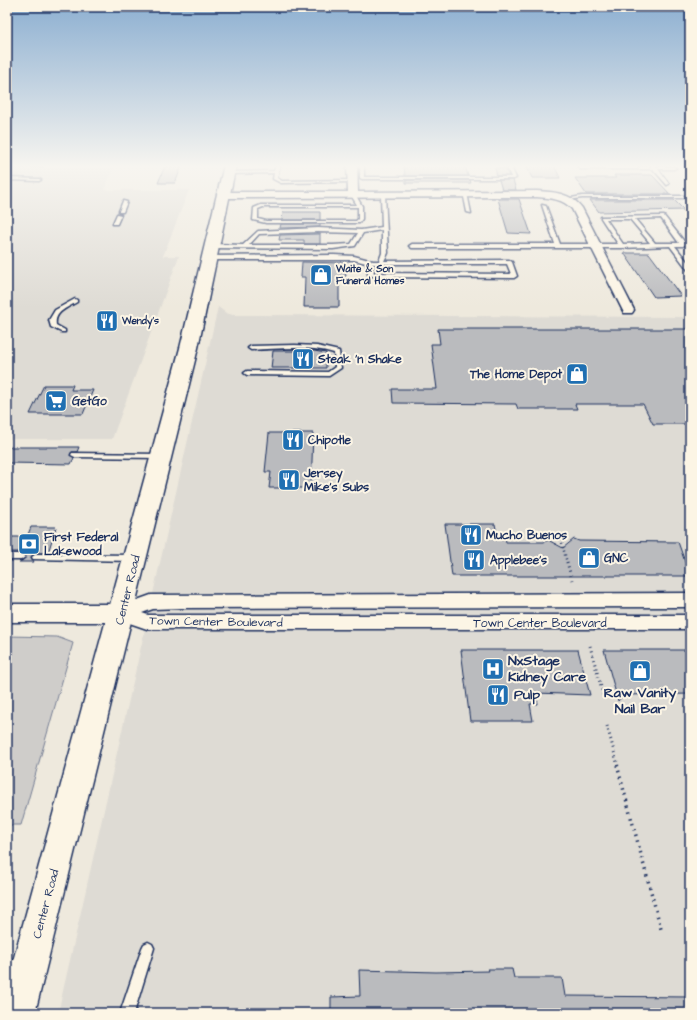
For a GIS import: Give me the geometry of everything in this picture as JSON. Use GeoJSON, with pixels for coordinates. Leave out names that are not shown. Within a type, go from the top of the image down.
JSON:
{"type":"FeatureCollection","features":[{"type":"Feature","properties":{"kind":"main road","name":"Center Road"},"geometry":{"type":"LineString","coordinates":[[17,1013],[18,966],[122,613],[189,348],[219,213]]}},
{"type":"Feature","properties":{"kind":"street"},"geometry":{"type":"LineString","coordinates":[[578,213],[628,310]]}},
{"type":"Feature","properties":{"kind":"street","name":"Town Center Boulevard"},"geometry":{"type":"LineString","coordinates":[[122,613],[151,602],[181,601],[690,600]]}},
{"type":"Feature","properties":{"kind":"street"},"geometry":{"type":"LineString","coordinates":[[7,613],[122,613]]}},
{"type":"Feature","properties":{"kind":"street","name":"Town Center Boulevard"},"geometry":{"type":"LineString","coordinates":[[122,613],[148,622],[690,622]]}},
{"type":"Feature","properties":{"kind":"lane"},"geometry":{"type":"LineString","coordinates":[[115,222],[120,213]]}},
{"type":"Feature","properties":{"kind":"lane"},"geometry":{"type":"LineString","coordinates":[[256,213],[255,220],[266,222],[357,222],[360,219],[360,213]]}},
{"type":"Feature","properties":{"kind":"lane"},"geometry":{"type":"LineString","coordinates":[[381,263],[386,253],[384,213]]}},
{"type":"Feature","properties":{"kind":"lane"},"geometry":{"type":"LineString","coordinates":[[546,213],[558,246]]}},
{"type":"Feature","properties":{"kind":"lane"},"geometry":{"type":"LineString","coordinates":[[412,246],[622,246],[683,244],[662,217],[603,218],[622,246]]}},
{"type":"Feature","properties":{"kind":"lane"},"geometry":{"type":"LineString","coordinates":[[632,218],[654,245]]}},
{"type":"Feature","properties":{"kind":"lane"},"geometry":{"type":"LineString","coordinates":[[246,246],[258,233],[318,230],[361,232],[384,228]]}},
{"type":"Feature","properties":{"kind":"lane"},"geometry":{"type":"LineString","coordinates":[[210,252],[246,246],[333,247],[353,244],[361,232]]}},
{"type":"Feature","properties":{"kind":"lane"},"geometry":{"type":"LineString","coordinates":[[671,244],[690,269]]}},
{"type":"Feature","properties":{"kind":"lane"},"geometry":{"type":"LineString","coordinates":[[210,252],[354,258],[369,262],[381,263],[510,262],[514,276],[375,275],[371,274],[369,262]]}},
{"type":"Feature","properties":{"kind":"lane"},"geometry":{"type":"LineString","coordinates":[[63,331],[53,326],[52,320],[57,311],[75,301]]}},
{"type":"Feature","properties":{"kind":"lane"},"geometry":{"type":"LineString","coordinates":[[247,374],[329,374],[338,368],[337,352],[332,350],[313,348],[251,348]]}},
{"type":"Feature","properties":{"kind":"lane"},"geometry":{"type":"LineString","coordinates":[[75,456],[161,456]]}},
{"type":"Feature","properties":{"kind":"lane"},"geometry":{"type":"LineString","coordinates":[[7,557],[21,557]]}},
{"type":"Feature","properties":{"kind":"lane"},"geometry":{"type":"LineString","coordinates":[[36,557],[136,558]]}},
{"type":"Feature","properties":{"kind":"lane"},"geometry":{"type":"LineString","coordinates":[[127,1013],[148,948]]}},
{"type":"Feature","properties":{"kind":"path"},"geometry":{"type":"LineString","coordinates":[[561,539],[572,580]]}},
{"type":"Feature","properties":{"kind":"path"},"geometry":{"type":"LineString","coordinates":[[590,646],[604,698]]}},
{"type":"Feature","properties":{"kind":"path"},"geometry":{"type":"LineString","coordinates":[[607,726],[661,929]]}},
{"type":"Feature","properties":{"kind":"shaded area"},"geometry":{"type":"Polygon","coordinates":[[[7,213],[180,213],[163,256],[179,256],[112,439],[7,439],[7,213]]]}},
{"type":"Feature","properties":{"kind":"shaded area"},"geometry":{"type":"Polygon","coordinates":[[[218,307],[226,313],[233,315],[690,317],[690,1013],[58,1013],[218,307]]]}},
{"type":"Feature","properties":{"kind":"shaded area"},"geometry":{"type":"Polygon","coordinates":[[[7,636],[57,637],[73,643],[21,825],[7,825],[7,636]]]}},
{"type":"Feature","properties":{"kind":"building"},"geometry":{"type":"Polygon","coordinates":[[[283,213],[320,213],[320,220],[282,220],[283,213]]]}},
{"type":"Feature","properties":{"kind":"building"},"geometry":{"type":"Polygon","coordinates":[[[502,213],[524,213],[531,234],[508,233],[502,213]]]}},
{"type":"Feature","properties":{"kind":"building"},"geometry":{"type":"Polygon","coordinates":[[[281,224],[320,224],[320,227],[280,228],[281,224]]]}},
{"type":"Feature","properties":{"kind":"building"},"geometry":{"type":"Polygon","coordinates":[[[320,234],[320,244],[304,244],[304,240],[279,240],[280,235],[320,234]]]}},
{"type":"Feature","properties":{"kind":"building"},"geometry":{"type":"Polygon","coordinates":[[[624,253],[649,253],[681,296],[654,297],[624,253]]]}},
{"type":"Feature","properties":{"kind":"building"},"geometry":{"type":"Polygon","coordinates":[[[302,262],[344,263],[346,276],[339,276],[339,307],[304,307],[305,277],[301,277],[302,262]]]}},
{"type":"Feature","properties":{"kind":"building","name":"The Home Depot"},"geometry":{"type":"Polygon","coordinates":[[[438,329],[690,329],[690,424],[653,424],[643,404],[575,404],[577,409],[518,409],[516,404],[393,403],[392,389],[437,389],[431,344],[440,344],[438,329]]]}},
{"type":"Feature","properties":{"kind":"building"},"geometry":{"type":"Polygon","coordinates":[[[273,351],[314,351],[326,353],[326,368],[271,368],[273,351]]]}},
{"type":"Feature","properties":{"kind":"building"},"geometry":{"type":"Polygon","coordinates":[[[44,385],[73,385],[71,390],[93,390],[83,414],[30,414],[44,385]]]}},
{"type":"Feature","properties":{"kind":"building"},"geometry":{"type":"Polygon","coordinates":[[[269,433],[313,433],[311,488],[269,488],[271,472],[265,472],[269,433]]]}},
{"type":"Feature","properties":{"kind":"building"},"geometry":{"type":"Polygon","coordinates":[[[7,447],[79,447],[77,452],[72,452],[70,454],[74,458],[71,464],[7,463],[7,447]]]}},
{"type":"Feature","properties":{"kind":"building"},"geometry":{"type":"Polygon","coordinates":[[[445,524],[495,524],[497,534],[504,534],[506,542],[544,542],[548,540],[563,548],[574,539],[579,541],[678,542],[690,576],[452,576],[445,524]]]}},
{"type":"Feature","properties":{"kind":"building"},"geometry":{"type":"Polygon","coordinates":[[[31,527],[56,527],[48,553],[35,553],[31,557],[34,562],[19,562],[26,557],[21,552],[7,552],[7,537],[27,537],[31,527]]]}},
{"type":"Feature","properties":{"kind":"building"},"geometry":{"type":"Polygon","coordinates":[[[461,650],[578,650],[590,695],[536,693],[538,704],[530,704],[533,721],[470,721],[461,650]]]}},
{"type":"Feature","properties":{"kind":"building"},"geometry":{"type":"Polygon","coordinates":[[[604,650],[690,650],[690,694],[624,695],[618,701],[604,650]]]}},
{"type":"Feature","properties":{"kind":"building"},"geometry":{"type":"Polygon","coordinates":[[[488,969],[512,969],[514,978],[562,978],[565,996],[690,997],[690,1013],[331,1013],[331,997],[360,996],[359,970],[436,972],[489,971],[488,969]]]}},
{"type":"Feature","properties":{"kind":"place","name":"Waite & Son Funeral Homes"},"geometry":{"type":"Point","coordinates":[321,275]}},
{"type":"Feature","properties":{"kind":"place","name":"Wendy's"},"geometry":{"type":"Point","coordinates":[107,321]}},
{"type":"Feature","properties":{"kind":"place","name":"Steak 'n Shake"},"geometry":{"type":"Point","coordinates":[303,359]}},
{"type":"Feature","properties":{"kind":"place","name":"The Home Depot"},"geometry":{"type":"Point","coordinates":[577,374]}},
{"type":"Feature","properties":{"kind":"place","name":"GetGo"},"geometry":{"type":"Point","coordinates":[56,401]}},
{"type":"Feature","properties":{"kind":"place","name":"Chipotle"},"geometry":{"type":"Point","coordinates":[293,440]}},
{"type":"Feature","properties":{"kind":"place","name":"Jersey Mike's Subs"},"geometry":{"type":"Point","coordinates":[289,480]}},
{"type":"Feature","properties":{"kind":"place","name":"Mucho Buenos"},"geometry":{"type":"Point","coordinates":[471,535]}},
{"type":"Feature","properties":{"kind":"place","name":"First Federal Lakewood"},"geometry":{"type":"Point","coordinates":[29,544]}},
{"type":"Feature","properties":{"kind":"place","name":"GNC"},"geometry":{"type":"Point","coordinates":[589,558]}},
{"type":"Feature","properties":{"kind":"place","name":"Applebee's"},"geometry":{"type":"Point","coordinates":[474,560]}},
{"type":"Feature","properties":{"kind":"place","name":"NxStage Kidney Care"},"geometry":{"type":"Point","coordinates":[493,669]}},
{"type":"Feature","properties":{"kind":"place","name":"Raw Vanity Nail Bar"},"geometry":{"type":"Point","coordinates":[640,671]}},
{"type":"Feature","properties":{"kind":"place","name":"Pulp"},"geometry":{"type":"Point","coordinates":[498,695]}}]}
